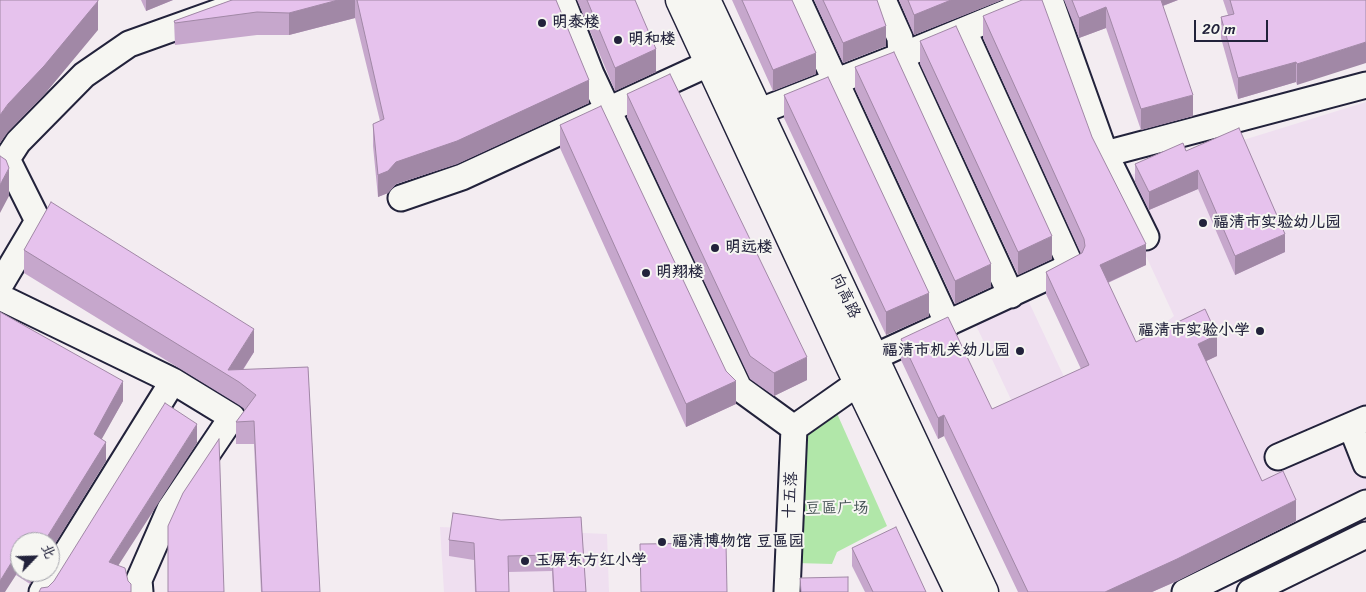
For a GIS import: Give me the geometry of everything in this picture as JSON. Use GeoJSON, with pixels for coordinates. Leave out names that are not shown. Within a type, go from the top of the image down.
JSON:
{"type":"FeatureCollection","features":[{"type":"Feature","properties":{"kind":"main road","name":"向高路"},"geometry":{"type":"LineString","coordinates":[[680,0],[736,120],[861,370],[984,592]]}},
{"type":"Feature","properties":{"kind":"main road","name":"向高路"},"geometry":{"type":"LineString","coordinates":[[706,0],[861,370],[959,592]]}},
{"type":"Feature","properties":{"kind":"street"},"geometry":{"type":"LineString","coordinates":[[0,285],[38,221],[6,160],[18,142],[84,75],[129,44],[252,0]]}},
{"type":"Feature","properties":{"kind":"street"},"geometry":{"type":"LineString","coordinates":[[562,0],[608,110],[739,388],[794,428],[861,370],[948,324],[1011,296],[1071,266],[964,31]]}},
{"type":"Feature","properties":{"kind":"street"},"geometry":{"type":"LineString","coordinates":[[798,0],[948,324]]}},
{"type":"Feature","properties":{"kind":"street"},"geometry":{"type":"LineString","coordinates":[[883,0],[900,38],[901,56],[1011,296]]}},
{"type":"Feature","properties":{"kind":"street"},"geometry":{"type":"LineString","coordinates":[[736,120],[964,31],[1037,0]]}},
{"type":"Feature","properties":{"kind":"street"},"geometry":{"type":"LineString","coordinates":[[1050,0],[1105,154],[1146,237]]}},
{"type":"Feature","properties":{"kind":"street"},"geometry":{"type":"LineString","coordinates":[[401,198],[462,177],[710,64]]}},
{"type":"Feature","properties":{"kind":"street"},"geometry":{"type":"LineString","coordinates":[[1105,154],[1366,85]]}},
{"type":"Feature","properties":{"kind":"street"},"geometry":{"type":"LineString","coordinates":[[0,297],[173,381],[232,417],[170,509],[139,580],[140,592]]}},
{"type":"Feature","properties":{"kind":"street"},"geometry":{"type":"LineString","coordinates":[[42,592],[173,381]]}},
{"type":"Feature","properties":{"kind":"street"},"geometry":{"type":"LineString","coordinates":[[1278,457],[1358,423],[1366,464]]}},
{"type":"Feature","properties":{"kind":"street","name":"十五落"},"geometry":{"type":"LineString","coordinates":[[787,592],[794,428]]}},
{"type":"Feature","properties":{"kind":"street"},"geometry":{"type":"LineString","coordinates":[[1185,592],[1366,503]]}},
{"type":"Feature","properties":{"kind":"street"},"geometry":{"type":"LineString","coordinates":[[1250,592],[1366,535]]}},
{"type":"Feature","properties":{"kind":"shaded area","name":"福清市实验小学"},"geometry":{"type":"Polygon","coordinates":[[[1366,102],[1366,489],[1229,557],[1136,346],[1174,316],[1111,181],[1366,102]]]}},
{"type":"Feature","properties":{"kind":"shaded area","name":"福清市机关幼儿园"},"geometry":{"type":"Polygon","coordinates":[[[1026,296],[1066,381],[1014,406],[974,321],[1026,296]]]}},
{"type":"Feature","properties":{"kind":"shaded area","name":"玉屏东方红小学"},"geometry":{"type":"Polygon","coordinates":[[[440,527],[607,534],[609,592],[444,592],[440,527]]]}},
{"type":"Feature","properties":{"kind":"green space","name":"豆區广场"},"geometry":{"type":"Polygon","coordinates":[[[835,409],[887,526],[837,552],[832,564],[796,563],[802,430],[835,409]]]}},
{"type":"Feature","properties":{"kind":"building"},"geometry":{"type":"Polygon","coordinates":[[[0,0],[98,1],[0,115],[0,0]]]}},
{"type":"Feature","properties":{"kind":"building"},"geometry":{"type":"Polygon","coordinates":[[[232,0],[338,0],[289,13],[257,12],[175,23],[174,21],[232,0]]]}},
{"type":"Feature","properties":{"kind":"building"},"geometry":{"type":"Polygon","coordinates":[[[357,0],[556,0],[589,80],[457,141],[396,162],[388,171],[378,175],[373,124],[384,119],[357,0]]]}},
{"type":"Feature","properties":{"kind":"building"},"geometry":{"type":"Polygon","coordinates":[[[587,0],[635,0],[656,49],[615,68],[587,0]]]}},
{"type":"Feature","properties":{"kind":"building"},"geometry":{"type":"Polygon","coordinates":[[[742,0],[792,0],[816,53],[773,70],[742,0]]]}},
{"type":"Feature","properties":{"kind":"building"},"geometry":{"type":"Polygon","coordinates":[[[823,0],[877,0],[886,26],[843,43],[823,0]]]}},
{"type":"Feature","properties":{"kind":"building"},"geometry":{"type":"Polygon","coordinates":[[[908,0],[951,0],[914,15],[908,0]]]}},
{"type":"Feature","properties":{"kind":"building"},"geometry":{"type":"Polygon","coordinates":[[[1022,0],[1042,0],[1092,137],[1146,244],[1100,265],[1136,342],[1205,309],[1217,335],[1198,344],[1262,481],[1283,471],[1296,500],[1177,559],[1105,592],[1028,592],[944,415],[938,418],[901,339],[948,317],[992,409],[1089,365],[1046,272],[1082,253],[1085,246],[1084,239],[983,16],[1022,0]]]}},
{"type":"Feature","properties":{"kind":"building"},"geometry":{"type":"Polygon","coordinates":[[[1072,0],[1161,0],[1193,95],[1141,109],[1106,7],[1079,18],[1072,0]]]}},
{"type":"Feature","properties":{"kind":"building"},"geometry":{"type":"Polygon","coordinates":[[[1230,0],[1366,0],[1366,42],[1297,64],[1296,62],[1238,78],[1221,17],[1234,14],[1230,0]]]}},
{"type":"Feature","properties":{"kind":"building"},"geometry":{"type":"Polygon","coordinates":[[[956,26],[1052,236],[1018,252],[920,41],[956,26]]]}},
{"type":"Feature","properties":{"kind":"building"},"geometry":{"type":"Polygon","coordinates":[[[894,52],[991,264],[955,281],[855,67],[894,52]]]}},
{"type":"Feature","properties":{"kind":"building","name":"明远楼"},"geometry":{"type":"Polygon","coordinates":[[[670,74],[807,357],[774,373],[750,356],[627,94],[670,74]]]}},
{"type":"Feature","properties":{"kind":"building"},"geometry":{"type":"Polygon","coordinates":[[[828,77],[929,293],[886,312],[784,95],[828,77]]]}},
{"type":"Feature","properties":{"kind":"building","name":"明翔楼"},"geometry":{"type":"Polygon","coordinates":[[[601,106],[726,371],[736,381],[686,404],[560,125],[601,106]]]}},
{"type":"Feature","properties":{"kind":"building"},"geometry":{"type":"Polygon","coordinates":[[[1239,128],[1285,234],[1235,256],[1198,170],[1149,192],[1135,164],[1183,143],[1186,151],[1239,128]]]}},
{"type":"Feature","properties":{"kind":"building"},"geometry":{"type":"Polygon","coordinates":[[[0,156],[6,160],[9,168],[0,185],[0,156]]]}},
{"type":"Feature","properties":{"kind":"building"},"geometry":{"type":"Polygon","coordinates":[[[51,202],[254,329],[228,370],[308,367],[320,592],[262,592],[254,421],[236,422],[256,395],[239,382],[24,250],[51,202]]]}},
{"type":"Feature","properties":{"kind":"building"},"geometry":{"type":"Polygon","coordinates":[[[0,312],[123,381],[94,434],[106,442],[50,532],[10,532],[10,565],[0,581],[0,312]]]}},
{"type":"Feature","properties":{"kind":"building"},"geometry":{"type":"Polygon","coordinates":[[[165,403],[197,424],[109,562],[125,568],[128,581],[131,584],[131,592],[39,592],[41,588],[48,587],[53,582],[60,582],[60,571],[165,403]]]}},
{"type":"Feature","properties":{"kind":"building"},"geometry":{"type":"Polygon","coordinates":[[[219,439],[224,592],[168,592],[168,526],[183,493],[219,439]]]}},
{"type":"Feature","properties":{"kind":"building"},"geometry":{"type":"Polygon","coordinates":[[[453,513],[501,520],[581,517],[586,592],[554,592],[552,555],[508,556],[509,592],[476,592],[474,543],[449,540],[453,513]]]}},
{"type":"Feature","properties":{"kind":"building"},"geometry":{"type":"Polygon","coordinates":[[[896,527],[926,592],[873,592],[852,548],[896,527]]]}},
{"type":"Feature","properties":{"kind":"building"},"geometry":{"type":"Polygon","coordinates":[[[726,543],[727,592],[641,592],[640,544],[726,543]]]}},
{"type":"Feature","properties":{"kind":"building"},"geometry":{"type":"Polygon","coordinates":[[[848,577],[848,592],[801,592],[800,578],[848,577]]]}},
{"type":"Feature","properties":{"kind":"place","name":"明泰楼"},"geometry":{"type":"Point","coordinates":[542,23]}},
{"type":"Feature","properties":{"kind":"place","name":"明和楼"},"geometry":{"type":"Point","coordinates":[618,40]}},
{"type":"Feature","properties":{"kind":"place","name":"福清市实验幼儿园"},"geometry":{"type":"Point","coordinates":[1203,223]}},
{"type":"Feature","properties":{"kind":"place","name":"明远楼"},"geometry":{"type":"Point","coordinates":[715,248]}},
{"type":"Feature","properties":{"kind":"place","name":"明翔楼"},"geometry":{"type":"Point","coordinates":[646,273]}},
{"type":"Feature","properties":{"kind":"place","name":"福清市实验小学"},"geometry":{"type":"Point","coordinates":[1260,331]}},
{"type":"Feature","properties":{"kind":"place","name":"福清市机关幼儿园"},"geometry":{"type":"Point","coordinates":[1020,351]}},
{"type":"Feature","properties":{"kind":"place","name":"福清博物馆 豆區园"},"geometry":{"type":"Point","coordinates":[662,542]}},
{"type":"Feature","properties":{"kind":"place","name":"玉屏东方红小学"},"geometry":{"type":"Point","coordinates":[525,561]}}]}
